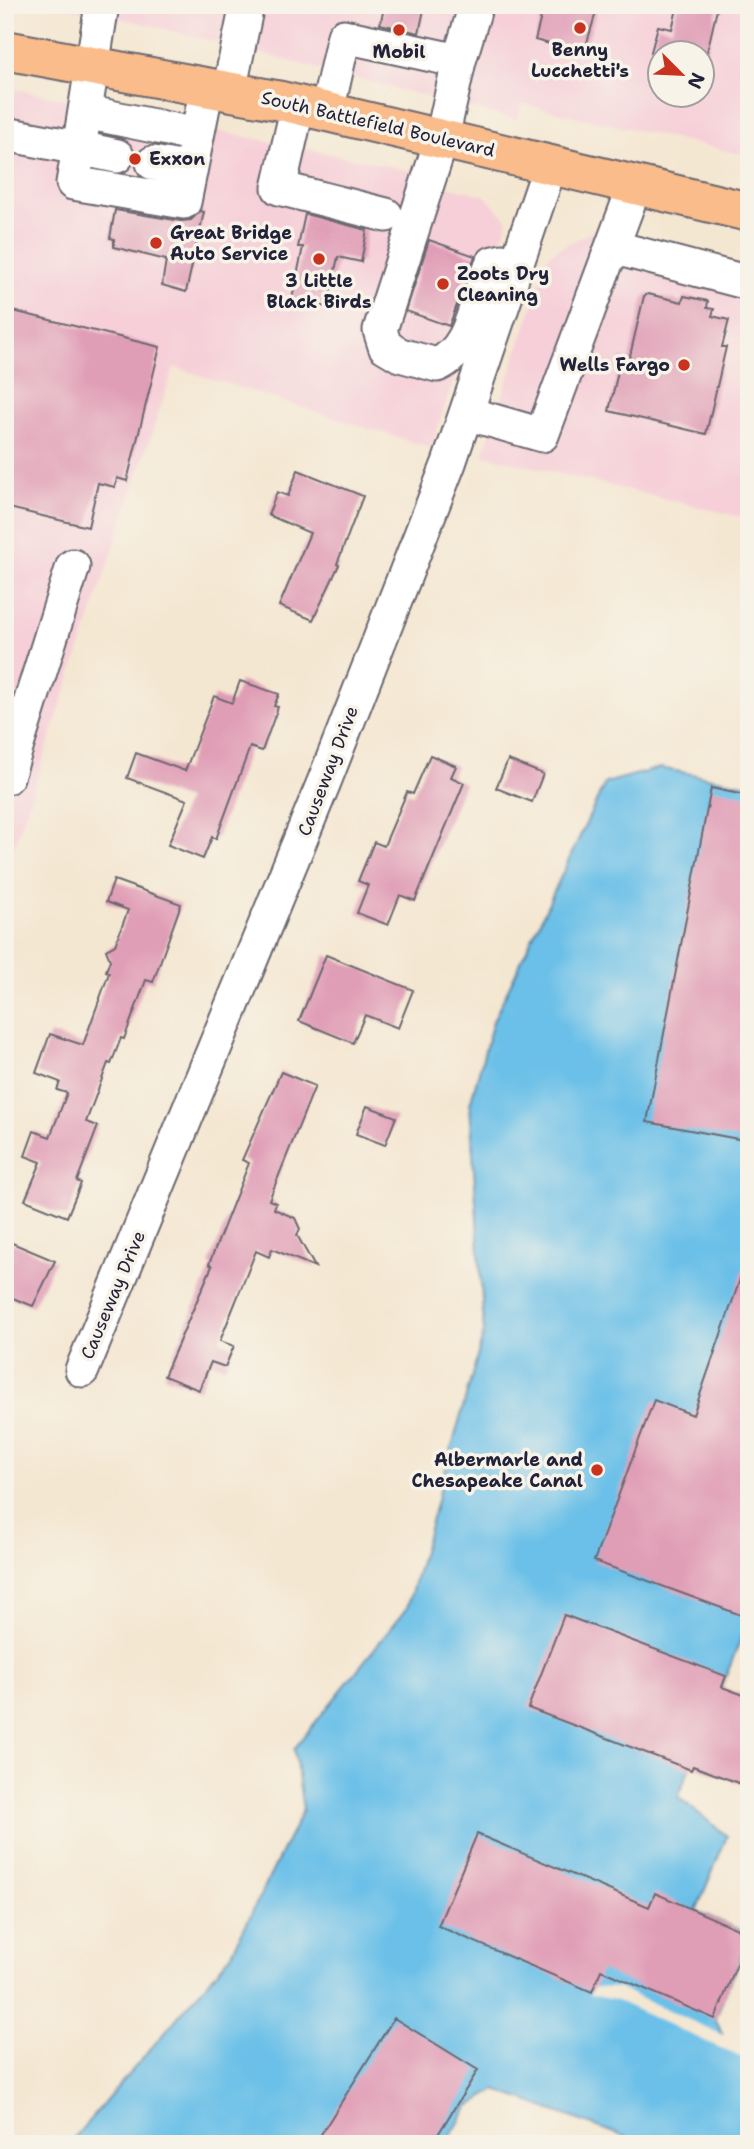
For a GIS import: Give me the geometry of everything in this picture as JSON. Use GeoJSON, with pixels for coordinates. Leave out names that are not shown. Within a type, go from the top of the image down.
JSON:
{"type":"FeatureCollection","features":[{"type":"Feature","properties":{"kind":"main road","name":"South Battlefield Boulevard"},"geometry":{"type":"LineString","coordinates":[[5,50],[312,108],[749,212]]}},
{"type":"Feature","properties":{"kind":"street"},"geometry":{"type":"LineString","coordinates":[[102,5],[74,183],[184,202],[197,135],[218,89],[247,5]]}},
{"type":"Feature","properties":{"kind":"street"},"geometry":{"type":"LineString","coordinates":[[476,5],[459,61],[442,138],[380,330],[385,346],[400,355],[437,365],[451,359],[464,343],[493,263],[502,261],[516,265]]}},
{"type":"Feature","properties":{"kind":"street"},"geometry":{"type":"LineString","coordinates":[[386,215],[279,188],[344,36],[459,61]]}},
{"type":"Feature","properties":{"kind":"street"},"geometry":{"type":"LineString","coordinates":[[86,112],[197,135]]}},
{"type":"Feature","properties":{"kind":"street"},"geometry":{"type":"LineString","coordinates":[[5,134],[117,156]]}},
{"type":"Feature","properties":{"kind":"street"},"geometry":{"type":"LineString","coordinates":[[153,163],[190,170]]}},
{"type":"Feature","properties":{"kind":"street","name":"Causeway Drive"},"geometry":{"type":"LineString","coordinates":[[82,1370],[324,782],[466,413],[551,163]]}},
{"type":"Feature","properties":{"kind":"street"},"geometry":{"type":"LineString","coordinates":[[466,413],[542,435],[635,185]]}},
{"type":"Feature","properties":{"kind":"street"},"geometry":{"type":"LineString","coordinates":[[612,247],[749,283]]}},
{"type":"Feature","properties":{"kind":"street"},"geometry":{"type":"LineString","coordinates":[[7,777],[18,697],[73,566]]}},
{"type":"Feature","properties":{"kind":"shaded area"},"geometry":{"type":"Polygon","coordinates":[[[54,5],[749,5],[749,156],[523,104],[517,120],[146,24],[54,5]]]}},
{"type":"Feature","properties":{"kind":"shaded area"},"geometry":{"type":"Polygon","coordinates":[[[5,87],[418,172],[416,178],[484,195],[508,220],[431,448],[174,367],[5,874],[5,87]]]}},
{"type":"Feature","properties":{"kind":"shaded area"},"geometry":{"type":"Polygon","coordinates":[[[597,229],[749,266],[749,519],[483,455],[550,253],[597,229]]]}},
{"type":"Feature","properties":{"kind":"water","name":"Albermarle and Chesapeake Canal"},"geometry":{"type":"Polygon","coordinates":[[[660,768],[749,785],[749,1618],[678,1797],[727,1836],[696,1911],[749,1934],[715,2019],[723,2035],[749,2047],[749,2144],[645,2144],[496,2090],[468,2107],[446,2144],[69,2144],[231,1955],[303,1809],[294,1749],[407,1608],[484,1332],[470,1104],[493,1021],[605,783],[660,768]]]}},
{"type":"Feature","properties":{"kind":"pier"},"geometry":{"type":"Polygon","coordinates":[[[593,1987],[618,1988],[723,2035],[725,2031],[749,2043],[749,2061],[615,2000],[590,1995],[593,1987]]]}},
{"type":"Feature","properties":{"kind":"building"},"geometry":{"type":"Polygon","coordinates":[[[385,5],[425,5],[419,33],[380,24],[385,5]]]}},
{"type":"Feature","properties":{"kind":"building"},"geometry":{"type":"Polygon","coordinates":[[[544,5],[598,5],[584,53],[535,40],[544,5]]]}},
{"type":"Feature","properties":{"kind":"building"},"geometry":{"type":"Polygon","coordinates":[[[678,5],[718,5],[710,38],[655,38],[658,26],[672,29],[678,5]]]}},
{"type":"Feature","properties":{"kind":"building","name":"Great Bridge Auto Service"},"geometry":{"type":"Polygon","coordinates":[[[115,210],[181,221],[191,220],[200,211],[204,212],[186,292],[162,285],[166,260],[114,247],[114,239],[110,238],[115,210]]]}},
{"type":"Feature","properties":{"kind":"building","name":"3 Little Black Birds"},"geometry":{"type":"Polygon","coordinates":[[[305,214],[367,230],[361,262],[338,257],[327,307],[292,299],[303,247],[298,247],[305,214]]]}},
{"type":"Feature","properties":{"kind":"building","name":"Zoots Dry Cleaning"},"geometry":{"type":"Polygon","coordinates":[[[429,240],[475,256],[449,326],[406,311],[429,240]]]}},
{"type":"Feature","properties":{"kind":"building","name":"Wells Fargo"},"geometry":{"type":"Polygon","coordinates":[[[648,294],[682,302],[684,296],[708,301],[707,308],[714,309],[712,316],[729,320],[722,347],[726,347],[706,434],[609,411],[621,358],[629,360],[644,296],[648,294]]]}},
{"type":"Feature","properties":{"kind":"building"},"geometry":{"type":"Polygon","coordinates":[[[5,309],[160,347],[127,481],[117,478],[115,487],[98,483],[88,527],[5,507],[5,309]]]}},
{"type":"Feature","properties":{"kind":"building"},"geometry":{"type":"Polygon","coordinates":[[[298,470],[363,496],[337,564],[339,565],[313,620],[279,606],[310,533],[268,515],[277,492],[288,496],[298,470]]]}},
{"type":"Feature","properties":{"kind":"building"},"geometry":{"type":"Polygon","coordinates":[[[240,681],[279,694],[274,706],[278,707],[262,751],[250,747],[216,839],[212,837],[203,859],[168,845],[187,800],[127,778],[136,753],[185,771],[214,696],[232,703],[240,681]]]}},
{"type":"Feature","properties":{"kind":"building"},"geometry":{"type":"Polygon","coordinates":[[[430,755],[456,766],[451,777],[464,783],[415,901],[400,895],[388,925],[357,913],[368,885],[358,881],[374,842],[384,846],[407,792],[413,794],[430,755]]]}},
{"type":"Feature","properties":{"kind":"building"},"geometry":{"type":"Polygon","coordinates":[[[508,760],[543,774],[532,802],[496,788],[508,760]]]}},
{"type":"Feature","properties":{"kind":"building"},"geometry":{"type":"Polygon","coordinates":[[[711,788],[749,796],[749,1141],[647,1122],[711,788]]]}},
{"type":"Feature","properties":{"kind":"building"},"geometry":{"type":"Polygon","coordinates":[[[114,880],[181,904],[153,982],[146,980],[124,1039],[121,1038],[111,1064],[108,1063],[86,1122],[98,1126],[77,1181],[81,1183],[67,1217],[25,1200],[41,1162],[25,1156],[34,1131],[50,1137],[67,1093],[57,1090],[60,1082],[36,1073],[50,1034],[83,1045],[109,973],[106,971],[110,960],[106,950],[115,945],[128,910],[106,902],[114,880]]]}},
{"type":"Feature","properties":{"kind":"building"},"geometry":{"type":"Polygon","coordinates":[[[326,955],[413,990],[398,1028],[365,1015],[353,1043],[299,1021],[326,955]]]}},
{"type":"Feature","properties":{"kind":"building"},"geometry":{"type":"Polygon","coordinates":[[[281,1072],[315,1086],[269,1200],[276,1203],[274,1209],[295,1218],[300,1229],[297,1235],[315,1267],[272,1249],[269,1257],[256,1251],[220,1341],[234,1346],[225,1367],[211,1362],[199,1390],[164,1376],[212,1266],[209,1264],[249,1163],[242,1160],[281,1072]]]}},
{"type":"Feature","properties":{"kind":"building"},"geometry":{"type":"Polygon","coordinates":[[[367,1106],[396,1117],[385,1145],[356,1134],[367,1106]]]}},
{"type":"Feature","properties":{"kind":"building"},"geometry":{"type":"Polygon","coordinates":[[[5,1240],[55,1261],[33,1306],[5,1295],[5,1240]]]}},
{"type":"Feature","properties":{"kind":"building"},"geometry":{"type":"Polygon","coordinates":[[[745,1265],[749,1266],[749,1618],[594,1561],[654,1400],[693,1415],[745,1265]]]}},
{"type":"Feature","properties":{"kind":"building"},"geometry":{"type":"Polygon","coordinates":[[[564,1615],[726,1676],[722,1687],[749,1697],[749,1760],[741,1784],[693,1766],[691,1770],[528,1708],[564,1615]]]}},
{"type":"Feature","properties":{"kind":"building"},"geometry":{"type":"Polygon","coordinates":[[[477,1834],[649,1907],[655,1893],[749,1934],[715,2019],[601,1970],[592,1992],[438,1926],[477,1834]]]}},
{"type":"Feature","properties":{"kind":"building"},"geometry":{"type":"Polygon","coordinates":[[[394,2018],[478,2070],[432,2144],[315,2144],[394,2018]]]}},
{"type":"Feature","properties":{"kind":"place","name":"Benny Lucchetti's"},"geometry":{"type":"Point","coordinates":[580,28]}},
{"type":"Feature","properties":{"kind":"place","name":"Mobil"},"geometry":{"type":"Point","coordinates":[399,30]}},
{"type":"Feature","properties":{"kind":"place","name":"Exxon"},"geometry":{"type":"Point","coordinates":[135,159]}},
{"type":"Feature","properties":{"kind":"place","name":"Great Bridge Auto Service"},"geometry":{"type":"Point","coordinates":[156,243]}},
{"type":"Feature","properties":{"kind":"place","name":"3 Little Black Birds"},"geometry":{"type":"Point","coordinates":[319,259]}},
{"type":"Feature","properties":{"kind":"place","name":"Zoots Dry Cleaning"},"geometry":{"type":"Point","coordinates":[443,284]}},
{"type":"Feature","properties":{"kind":"place","name":"Wells Fargo"},"geometry":{"type":"Point","coordinates":[684,365]}},
{"type":"Feature","properties":{"kind":"place","name":"Albermarle and Chesapeake Canal"},"geometry":{"type":"Point","coordinates":[597,1470]}}]}
